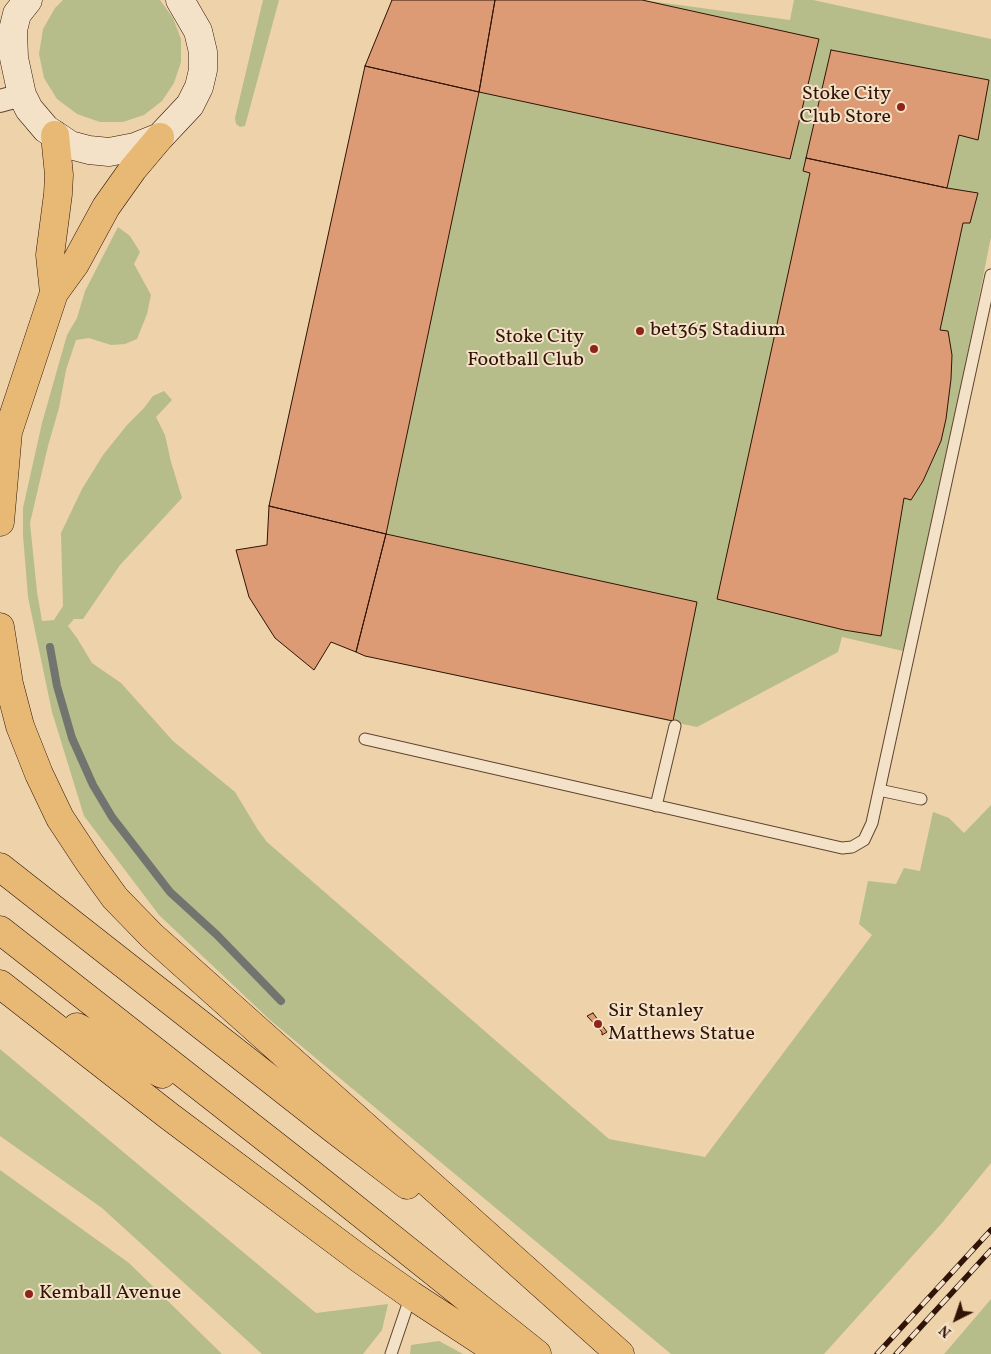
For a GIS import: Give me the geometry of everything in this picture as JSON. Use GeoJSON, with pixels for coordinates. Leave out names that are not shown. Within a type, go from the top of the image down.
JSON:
{"type":"FeatureCollection","features":[{"type":"Feature","properties":{"kind":"highway"},"geometry":{"type":"LineString","coordinates":[[54,293],[50,255],[59,174],[55,135]]}},
{"type":"Feature","properties":{"kind":"highway"},"geometry":{"type":"LineString","coordinates":[[0,522],[4,438],[54,293],[75,264],[106,207],[133,169],[160,137]]}},
{"type":"Feature","properties":{"kind":"highway"},"geometry":{"type":"LineString","coordinates":[[0,627],[9,684],[20,726],[40,774],[60,818],[116,898],[152,936],[620,1354]]}},
{"type":"Feature","properties":{"kind":"highway"},"geometry":{"type":"LineString","coordinates":[[0,867],[335,1130],[565,1306]]}},
{"type":"Feature","properties":{"kind":"highway"},"geometry":{"type":"LineString","coordinates":[[0,930],[537,1354]]}},
{"type":"Feature","properties":{"kind":"highway"},"geometry":{"type":"LineString","coordinates":[[0,984],[241,1120]]}},
{"type":"Feature","properties":{"kind":"highway"},"geometry":{"type":"LineString","coordinates":[[0,984],[240,1170],[411,1295],[501,1354]]}},
{"type":"Feature","properties":{"kind":"main road"},"geometry":{"type":"LineString","coordinates":[[8,0],[13,30],[14,58],[11,98],[29,109],[46,129],[70,145],[108,152],[135,147],[160,137],[190,105],[199,87],[203,70],[203,52],[198,31],[180,0]]}},
{"type":"Feature","properties":{"kind":"main road"},"geometry":{"type":"LineString","coordinates":[[13,30],[17,14],[28,0]]}},
{"type":"Feature","properties":{"kind":"main road"},"geometry":{"type":"LineString","coordinates":[[198,31],[204,0]]}},
{"type":"Feature","properties":{"kind":"lane"},"geometry":{"type":"LineString","coordinates":[[365,739],[842,848],[852,847],[864,840],[872,823],[991,275]]}},
{"type":"Feature","properties":{"kind":"lane"},"geometry":{"type":"LineString","coordinates":[[656,806],[675,726]]}},
{"type":"Feature","properties":{"kind":"lane"},"geometry":{"type":"LineString","coordinates":[[879,790],[921,799]]}},
{"type":"Feature","properties":{"kind":"lane"},"geometry":{"type":"LineString","coordinates":[[391,1354],[411,1295]]}},
{"type":"Feature","properties":{"kind":"green space"},"geometry":{"type":"Polygon","coordinates":[[[63,0],[160,0],[173,18],[181,39],[181,62],[174,83],[162,101],[144,115],[123,122],[100,122],[77,114],[57,99],[44,78],[39,54],[43,29],[55,8],[63,0]]]}},
{"type":"Feature","properties":{"kind":"green space"},"geometry":{"type":"Polygon","coordinates":[[[263,0],[279,0],[245,126],[240,127],[236,124],[235,118],[263,0]]]}},
{"type":"Feature","properties":{"kind":"green space","name":"bet365 Stadium"},"geometry":{"type":"Polygon","coordinates":[[[392,0],[642,0],[790,20],[794,0],[813,0],[991,39],[991,237],[959,397],[903,651],[842,637],[838,652],[697,727],[365,656],[331,642],[314,670],[275,638],[249,597],[237,550],[267,545],[269,504],[365,66],[392,0]]]}},
{"type":"Feature","properties":{"kind":"green space"},"geometry":{"type":"Polygon","coordinates":[[[118,227],[130,236],[140,252],[134,264],[151,295],[147,314],[137,339],[125,344],[111,345],[89,338],[76,340],[66,370],[59,408],[30,523],[42,621],[54,620],[63,606],[61,533],[82,489],[103,455],[127,425],[153,396],[164,391],[172,400],[156,417],[165,435],[182,498],[120,565],[83,619],[74,619],[68,626],[92,663],[121,683],[173,741],[235,792],[267,842],[609,1139],[705,1157],[872,935],[859,924],[868,881],[896,884],[904,868],[920,871],[933,812],[949,818],[964,833],[991,805],[991,1163],[942,1223],[824,1354],[671,1354],[270,1020],[159,915],[84,816],[52,712],[28,597],[23,535],[23,508],[42,423],[67,335],[77,318],[85,291],[118,227]]]}},
{"type":"Feature","properties":{"kind":"green space"},"geometry":{"type":"Polygon","coordinates":[[[0,1049],[316,1313],[388,1304],[382,1330],[363,1354],[262,1354],[102,1208],[0,1136],[0,1049]]]}},
{"type":"Feature","properties":{"kind":"green space"},"geometry":{"type":"Polygon","coordinates":[[[0,1170],[129,1263],[222,1354],[0,1354],[0,1170]]]}},
{"type":"Feature","properties":{"kind":"green space"},"geometry":{"type":"Polygon","coordinates":[[[991,1299],[991,1354],[944,1354],[951,1346],[991,1299]]]}},
{"type":"Feature","properties":{"kind":"green space"},"geometry":{"type":"Polygon","coordinates":[[[439,1341],[463,1354],[410,1354],[411,1345],[439,1341]]]}},
{"type":"Feature","properties":{"kind":"building"},"geometry":{"type":"Polygon","coordinates":[[[392,0],[495,0],[479,92],[365,66],[392,0]]]}},
{"type":"Feature","properties":{"kind":"building"},"geometry":{"type":"Polygon","coordinates":[[[495,0],[642,0],[819,39],[790,159],[479,92],[495,0]]]}},
{"type":"Feature","properties":{"kind":"building","name":"Stoke City Club Store"},"geometry":{"type":"Polygon","coordinates":[[[831,50],[989,80],[978,140],[959,135],[947,188],[806,158],[831,50]]]}},
{"type":"Feature","properties":{"kind":"building"},"geometry":{"type":"Polygon","coordinates":[[[365,66],[479,92],[386,534],[269,506],[365,66]]]}},
{"type":"Feature","properties":{"kind":"building"},"geometry":{"type":"Polygon","coordinates":[[[806,158],[978,193],[970,223],[963,223],[940,330],[948,331],[952,355],[946,419],[941,441],[923,481],[911,500],[904,498],[881,636],[844,630],[717,599],[810,173],[803,171],[806,158]]]}},
{"type":"Feature","properties":{"kind":"building"},"geometry":{"type":"Polygon","coordinates":[[[269,506],[386,534],[356,652],[331,642],[314,670],[275,638],[249,597],[236,550],[267,545],[269,506]]]}},
{"type":"Feature","properties":{"kind":"building"},"geometry":{"type":"Polygon","coordinates":[[[386,534],[697,602],[673,721],[365,656],[356,652],[386,534]]]}},
{"type":"Feature","properties":{"kind":"building","name":"Sir Stanley Matthews Statue"},"geometry":{"type":"Polygon","coordinates":[[[593,1013],[607,1032],[602,1035],[602,1032],[587,1016],[593,1013]]]}},
{"type":"Feature","properties":{"kind":"waterway"},"geometry":{"type":"LineString","coordinates":[[50,647],[57,686],[72,738],[93,785],[112,817],[170,892],[217,935],[281,1001]]}},
{"type":"Feature","properties":{"kind":"railway"},"geometry":{"type":"LineString","coordinates":[[877,1354],[991,1230]]}},
{"type":"Feature","properties":{"kind":"railway"},"geometry":{"type":"LineString","coordinates":[[896,1354],[991,1250]]}},
{"type":"Feature","properties":{"kind":"place","name":"Stoke City Club Store"},"geometry":{"type":"Point","coordinates":[901,107]}},
{"type":"Feature","properties":{"kind":"place","name":"bet365 Stadium"},"geometry":{"type":"Point","coordinates":[640,331]}},
{"type":"Feature","properties":{"kind":"place","name":"Stoke City Football Club"},"geometry":{"type":"Point","coordinates":[594,349]}},
{"type":"Feature","properties":{"kind":"place","name":"Sir Stanley Matthews Statue"},"geometry":{"type":"Point","coordinates":[598,1024]}},
{"type":"Feature","properties":{"kind":"place","name":"Kemball Avenue"},"geometry":{"type":"Point","coordinates":[29,1294]}}]}
